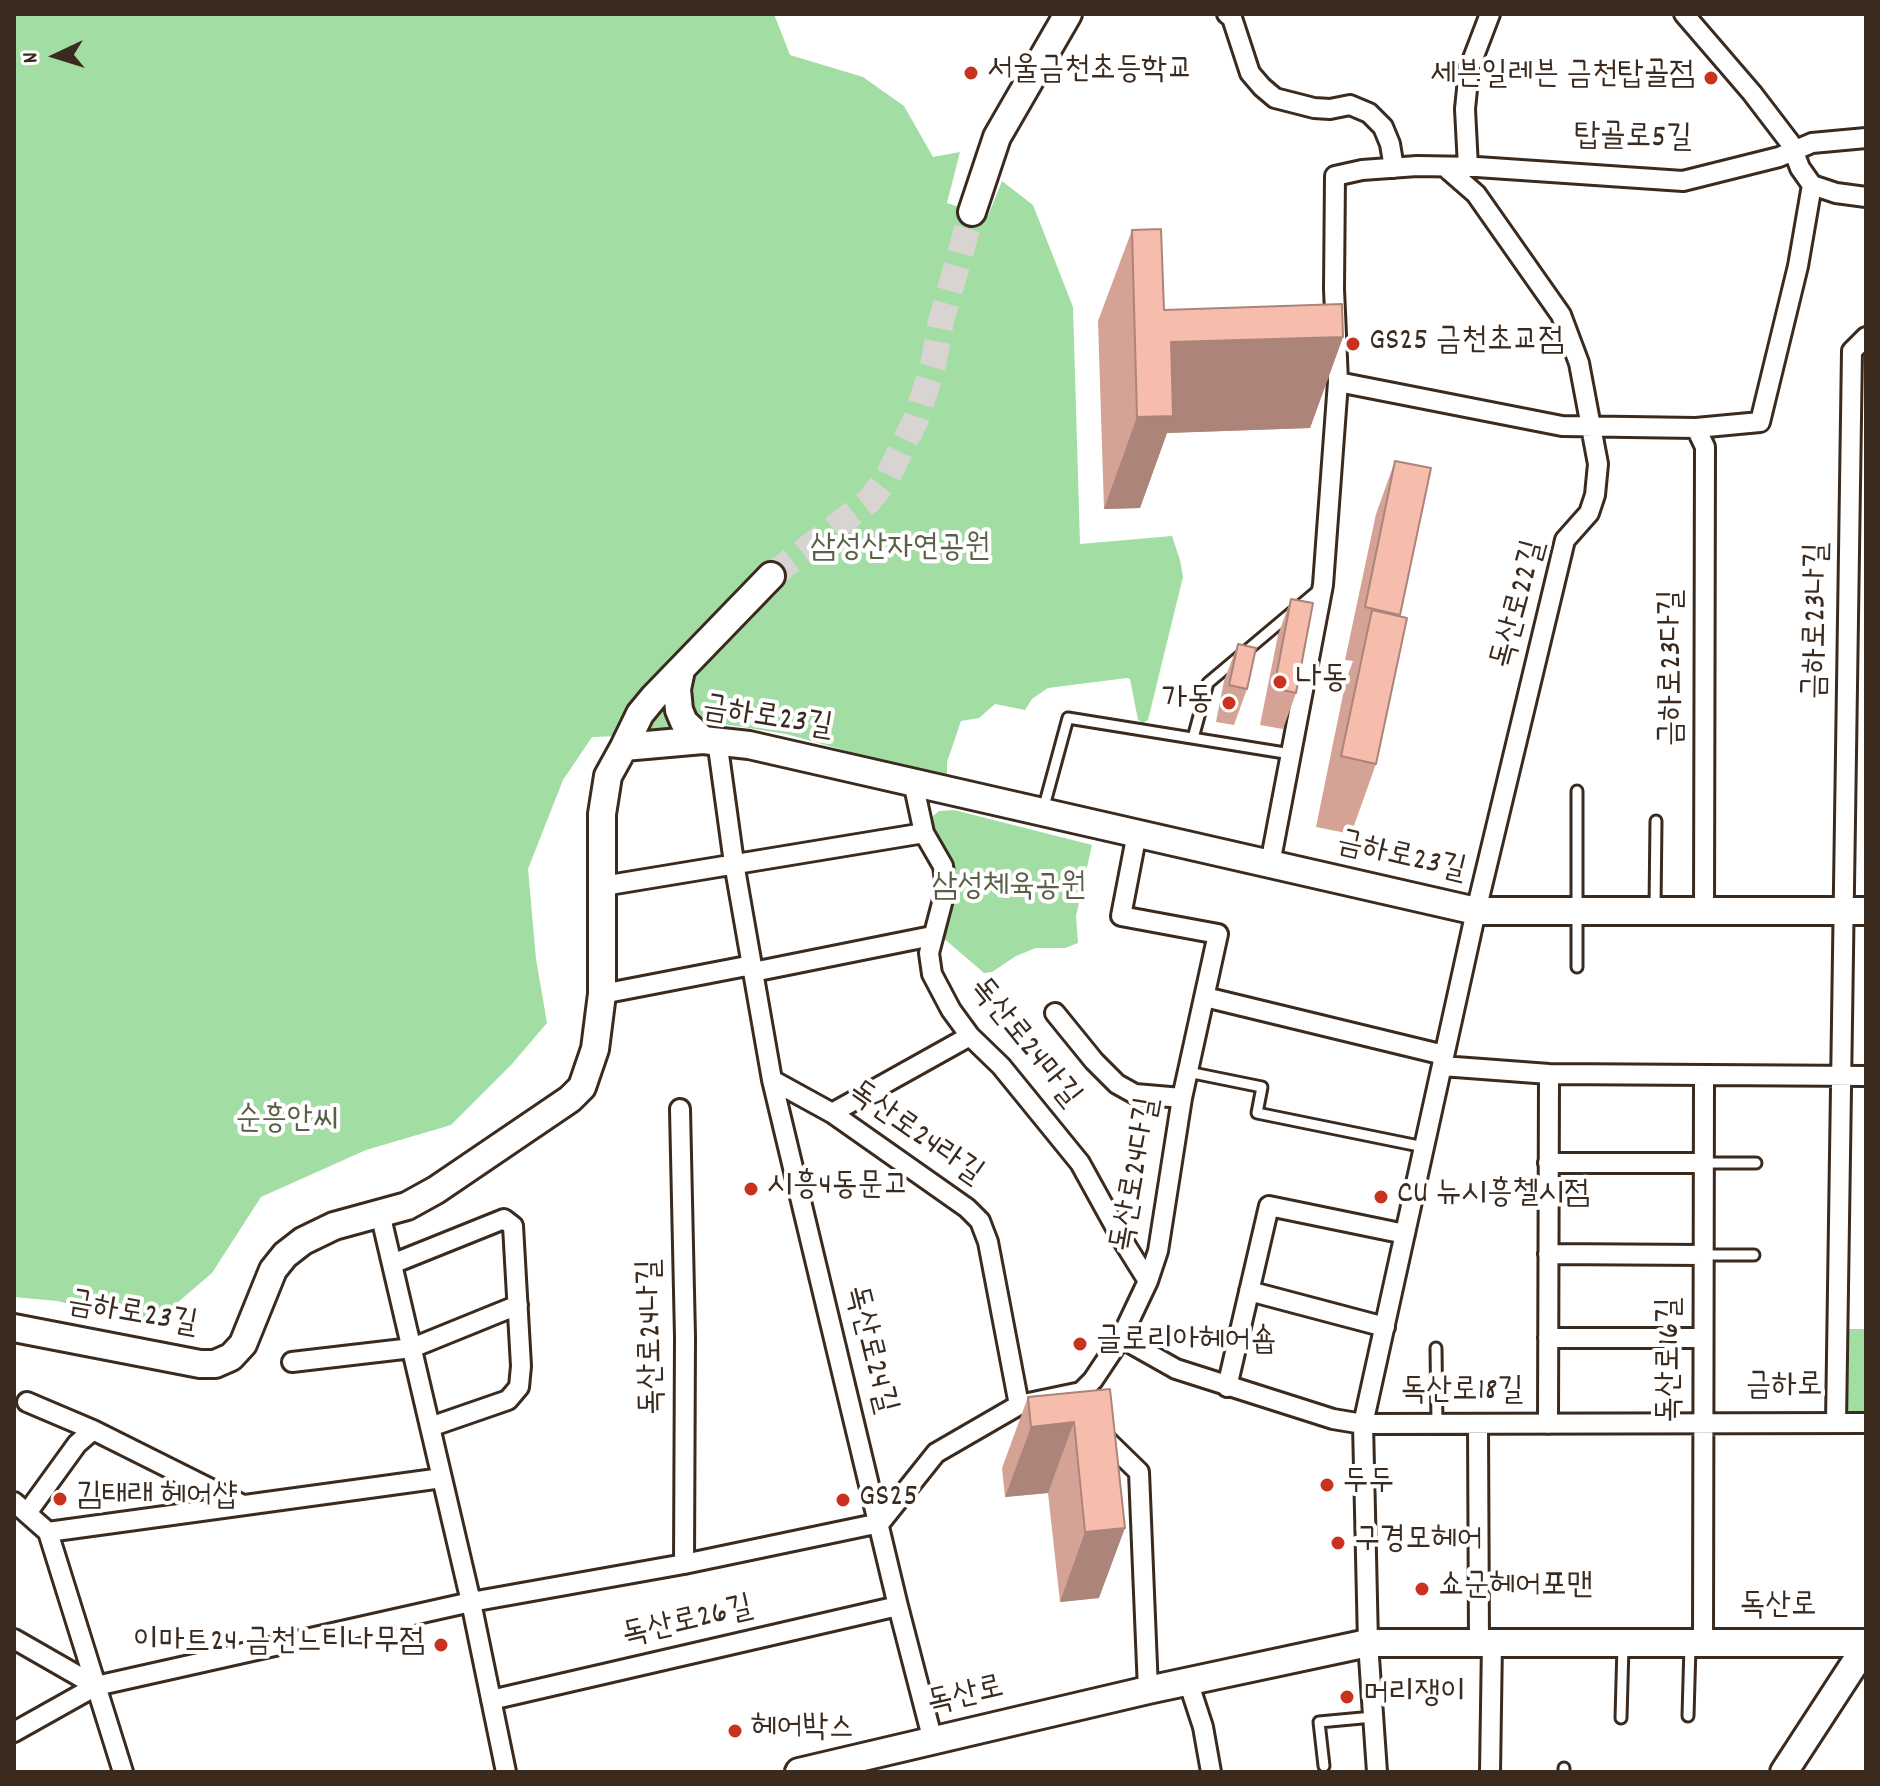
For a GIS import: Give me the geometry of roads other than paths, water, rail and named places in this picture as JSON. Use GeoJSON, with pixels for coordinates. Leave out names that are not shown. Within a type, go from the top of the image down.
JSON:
{"type":"FeatureCollection","features":[{"type":"Feature","properties":{"kind":"street"},"geometry":{"type":"LineString","coordinates":[[1227,14],[1232,18],[1250,73],[1262,87],[1275,98],[1314,108],[1350,105],[1369,113],[1383,127],[1394,168]]}},
{"type":"Feature","properties":{"kind":"street"},"geometry":{"type":"LineString","coordinates":[[1468,167],[1465,109],[1469,69],[1490,14]]}},
{"type":"Feature","properties":{"kind":"street"},"geometry":{"type":"LineString","coordinates":[[1684,14],[1791,144],[1800,168],[1812,185],[1836,193],[1866,197]]}},
{"type":"Feature","properties":{"kind":"street"},"geometry":{"type":"LineString","coordinates":[[972,212],[997,137],[1069,15]]}},
{"type":"Feature","properties":{"kind":"street","name":"탑골로5길"},"geometry":{"type":"LineString","coordinates":[[1338,382],[1334,289],[1335,176],[1362,170],[1468,167],[1683,181],[1794,152],[1812,143],[1866,138]]}},
{"type":"Feature","properties":{"kind":"street","name":"독산로22길"},"geometry":{"type":"LineString","coordinates":[[1377,1772],[1368,1643],[1363,1424],[1476,911],[1565,540],[1589,513],[1595,495],[1598,464],[1579,363],[1561,315],[1476,194],[1445,167]]}},
{"type":"Feature","properties":{"kind":"street"},"geometry":{"type":"LineString","coordinates":[[1270,864],[1323,585],[1338,382],[1562,426],[1696,428],[1760,422],[1798,266],[1812,185]]}},
{"type":"Feature","properties":{"kind":"street","name":"금하로23나길"},"geometry":{"type":"LineString","coordinates":[[1836,1423],[1842,1076],[1856,911],[1852,351],[1866,337]]}},
{"type":"Feature","properties":{"kind":"street","name":"금하로23다길"},"geometry":{"type":"LineString","coordinates":[[1696,428],[1705,447],[1704,911]]}},
{"type":"Feature","properties":{"kind":"street"},"geometry":{"type":"LineString","coordinates":[[624,747],[640,714],[771,576]]}},
{"type":"Feature","properties":{"kind":"street"},"geometry":{"type":"LineString","coordinates":[[681,670],[677,689],[679,710],[684,722],[710,740]]}},
{"type":"Feature","properties":{"kind":"street","name":"금하로23길"},"geometry":{"type":"LineString","coordinates":[[14,1328],[174,1360],[215,1364],[231,1357],[243,1344],[266,1284],[285,1255],[303,1241],[334,1226],[407,1206],[436,1190],[570,1099],[582,1087],[588,1073],[602,994],[604,801],[608,776],[624,747],[710,740],[749,745],[1476,911],[1856,911]]}},
{"type":"Feature","properties":{"kind":"street","name":"독산로24길"},"geometry":{"type":"LineString","coordinates":[[710,740],[772,1080],[933,1741]]}},
{"type":"Feature","properties":{"kind":"street","name":"독산로24마길"},"geometry":{"type":"LineString","coordinates":[[913,782],[924,833],[943,866],[946,888],[929,953],[932,974],[951,1010],[970,1036],[1001,1066],[1080,1163],[1148,1281]]}},
{"type":"Feature","properties":{"kind":"street"},"geometry":{"type":"LineString","coordinates":[[603,886],[924,833]]}},
{"type":"Feature","properties":{"kind":"street","name":"독산로24다길"},"geometry":{"type":"LineString","coordinates":[[880,1523],[936,1453],[1019,1405],[1072,1406],[1121,1338],[1148,1281],[1158,1251],[1182,1098],[1218,934],[1121,916],[1137,833]]}},
{"type":"Feature","properties":{"kind":"street"},"geometry":{"type":"LineString","coordinates":[[602,994],[932,936]]}},
{"type":"Feature","properties":{"kind":"street"},"geometry":{"type":"LineString","coordinates":[[1205,997],[1443,1060],[1549,1074],[1866,1076]]}},
{"type":"Feature","properties":{"kind":"street"},"geometry":{"type":"LineString","coordinates":[[1055,1013],[1117,1084],[1135,1094],[1182,1098]]}},
{"type":"Feature","properties":{"kind":"street"},"geometry":{"type":"LineString","coordinates":[[832,1113],[970,1036]]}},
{"type":"Feature","properties":{"kind":"street"},"geometry":{"type":"LineString","coordinates":[[1548,1424],[1549,1074]]}},
{"type":"Feature","properties":{"kind":"street","name":"독산로16길"},"geometry":{"type":"LineString","coordinates":[[1696,1643],[1702,1423],[1704,1077]]}},
{"type":"Feature","properties":{"kind":"street","name":"독산로24라길"},"geometry":{"type":"LineString","coordinates":[[772,1080],[832,1113],[967,1208],[980,1221],[988,1242],[1019,1405]]}},
{"type":"Feature","properties":{"kind":"street","name":"독산로24나길"},"geometry":{"type":"LineString","coordinates":[[680,1109],[685,1337],[684,1564]]}},
{"type":"Feature","properties":{"kind":"street"},"geometry":{"type":"LineString","coordinates":[[1548,1163],[1703,1163]]}},
{"type":"Feature","properties":{"kind":"street"},"geometry":{"type":"LineString","coordinates":[[1227,1387],[1269,1206],[1405,1234]]}},
{"type":"Feature","properties":{"kind":"street"},"geometry":{"type":"LineString","coordinates":[[380,1213],[471,1602],[506,1772]]}},
{"type":"Feature","properties":{"kind":"street"},"geometry":{"type":"LineString","coordinates":[[392,1264],[504,1219],[513,1226],[521,1366],[519,1387],[508,1400],[430,1427]]}},
{"type":"Feature","properties":{"kind":"street"},"geometry":{"type":"LineString","coordinates":[[1548,1254],[1703,1255]]}},
{"type":"Feature","properties":{"kind":"street"},"geometry":{"type":"LineString","coordinates":[[1249,1291],[1385,1327]]}},
{"type":"Feature","properties":{"kind":"street"},"geometry":{"type":"LineString","coordinates":[[292,1362],[412,1348],[518,1305]]}},
{"type":"Feature","properties":{"kind":"street","name":"독산로18길"},"geometry":{"type":"LineString","coordinates":[[1121,1338],[1176,1369],[1333,1419],[1363,1424],[1702,1423]]}},
{"type":"Feature","properties":{"kind":"street"},"geometry":{"type":"LineString","coordinates":[[1548,1338],[1703,1338]]}},
{"type":"Feature","properties":{"kind":"street"},"geometry":{"type":"LineString","coordinates":[[27,1402],[93,1430],[243,1505]]}},
{"type":"Feature","properties":{"kind":"street"},"geometry":{"type":"LineString","coordinates":[[1072,1406],[1139,1472],[1148,1690]]}},
{"type":"Feature","properties":{"kind":"street","name":"금하로"},"geometry":{"type":"LineString","coordinates":[[1702,1423],[1866,1423]]}},
{"type":"Feature","properties":{"kind":"street"},"geometry":{"type":"LineString","coordinates":[[1478,1424],[1490,1772]]}},
{"type":"Feature","properties":{"kind":"street"},"geometry":{"type":"LineString","coordinates":[[93,1430],[20,1508],[48,1532],[123,1772]]}},
{"type":"Feature","properties":{"kind":"street"},"geometry":{"type":"LineString","coordinates":[[48,1532],[442,1478]]}},
{"type":"Feature","properties":{"kind":"street"},"geometry":{"type":"LineString","coordinates":[[14,1732],[96,1686],[471,1602],[684,1564],[880,1523]]}},
{"type":"Feature","properties":{"kind":"street","name":"독산로26길"},"geometry":{"type":"LineString","coordinates":[[491,1700],[898,1606]]}},
{"type":"Feature","properties":{"kind":"street"},"geometry":{"type":"LineString","coordinates":[[14,1639],[96,1686]]}},
{"type":"Feature","properties":{"kind":"street","name":"독산로"},"geometry":{"type":"LineString","coordinates":[[799,1772],[863,1764],[933,1741],[1148,1690],[1368,1643],[1866,1645]]}},
{"type":"Feature","properties":{"kind":"street"},"geometry":{"type":"LineString","coordinates":[[1784,1772],[1866,1645]]}},
{"type":"Feature","properties":{"kind":"street"},"geometry":{"type":"LineString","coordinates":[[1188,1681],[1203,1727],[1211,1772]]}},
{"type":"Feature","properties":{"kind":"lane"},"geometry":{"type":"LineString","coordinates":[[1193,738],[1208,683],[1323,585]]}},
{"type":"Feature","properties":{"kind":"lane"},"geometry":{"type":"LineString","coordinates":[[1043,812],[1068,718],[1291,754]]}},
{"type":"Feature","properties":{"kind":"lane"},"geometry":{"type":"LineString","coordinates":[[1577,791],[1577,967]]}},
{"type":"Feature","properties":{"kind":"lane"},"geometry":{"type":"LineString","coordinates":[[1655,911],[1656,821]]}},
{"type":"Feature","properties":{"kind":"lane"},"geometry":{"type":"LineString","coordinates":[[1188,1072],[1262,1087],[1257,1113],[1424,1147]]}},
{"type":"Feature","properties":{"kind":"lane"},"geometry":{"type":"LineString","coordinates":[[1703,1163],[1756,1163]]}},
{"type":"Feature","properties":{"kind":"lane"},"geometry":{"type":"LineString","coordinates":[[1703,1255],[1754,1255]]}},
{"type":"Feature","properties":{"kind":"lane"},"geometry":{"type":"LineString","coordinates":[[1436,1348],[1437,1424]]}},
{"type":"Feature","properties":{"kind":"lane"},"geometry":{"type":"LineString","coordinates":[[1621,1718],[1623,1643]]}},
{"type":"Feature","properties":{"kind":"lane"},"geometry":{"type":"LineString","coordinates":[[1688,1716],[1696,1643]]}},
{"type":"Feature","properties":{"kind":"lane"},"geometry":{"type":"LineString","coordinates":[[1324,1766],[1319,1722],[1373,1717]]}},
{"type":"Feature","properties":{"kind":"tunnel"},"geometry":{"type":"LineString","coordinates":[[771,576],[869,501],[887,478],[916,419],[933,366],[941,321],[972,212]]}},
{"type":"Feature","properties":{"kind":"place","name":"서울금천초등학교"},"geometry":{"type":"Point","coordinates":[971,73]}},
{"type":"Feature","properties":{"kind":"place","name":"세븐일레븐 금천탑골점"},"geometry":{"type":"Point","coordinates":[1711,78]}},
{"type":"Feature","properties":{"kind":"place","name":"GS25 금천초교점"},"geometry":{"type":"Point","coordinates":[1353,344]}},
{"type":"Feature","properties":{"kind":"place","name":"나동"},"geometry":{"type":"Point","coordinates":[1280,682]}},
{"type":"Feature","properties":{"kind":"place","name":"가동"},"geometry":{"type":"Point","coordinates":[1229,703]}},
{"type":"Feature","properties":{"kind":"place","name":"시흥4동문고"},"geometry":{"type":"Point","coordinates":[751,1189]}},
{"type":"Feature","properties":{"kind":"place","name":"CU 뉴시흥첼시점"},"geometry":{"type":"Point","coordinates":[1381,1197]}},
{"type":"Feature","properties":{"kind":"place","name":"글로리아헤어숍"},"geometry":{"type":"Point","coordinates":[1080,1344]}},
{"type":"Feature","properties":{"kind":"place","name":"두두"},"geometry":{"type":"Point","coordinates":[1327,1485]}},
{"type":"Feature","properties":{"kind":"place","name":"김태래 헤어샵"},"geometry":{"type":"Point","coordinates":[60,1499]}},
{"type":"Feature","properties":{"kind":"place","name":"GS25"},"geometry":{"type":"Point","coordinates":[843,1500]}},
{"type":"Feature","properties":{"kind":"place","name":"구경모헤어"},"geometry":{"type":"Point","coordinates":[1338,1543]}},
{"type":"Feature","properties":{"kind":"place","name":"쇼군헤어포맨"},"geometry":{"type":"Point","coordinates":[1422,1589]}},
{"type":"Feature","properties":{"kind":"place","name":"이마트24 금천느티나무점"},"geometry":{"type":"Point","coordinates":[441,1645]}},
{"type":"Feature","properties":{"kind":"place","name":"머리쟁이"},"geometry":{"type":"Point","coordinates":[1347,1697]}},
{"type":"Feature","properties":{"kind":"place","name":"헤어박스"},"geometry":{"type":"Point","coordinates":[735,1731]}},
{"type":"Feature","properties":{"kind":"park label","name":"삼성산자연공원"},"geometry":{"type":"Point","coordinates":[900,551]}},
{"type":"Feature","properties":{"kind":"park label","name":"삼성체육공원"},"geometry":{"type":"Point","coordinates":[1009,890]}},
{"type":"Feature","properties":{"kind":"park label","name":"순흥안씨"},"geometry":{"type":"Point","coordinates":[287,1123]}}]}
